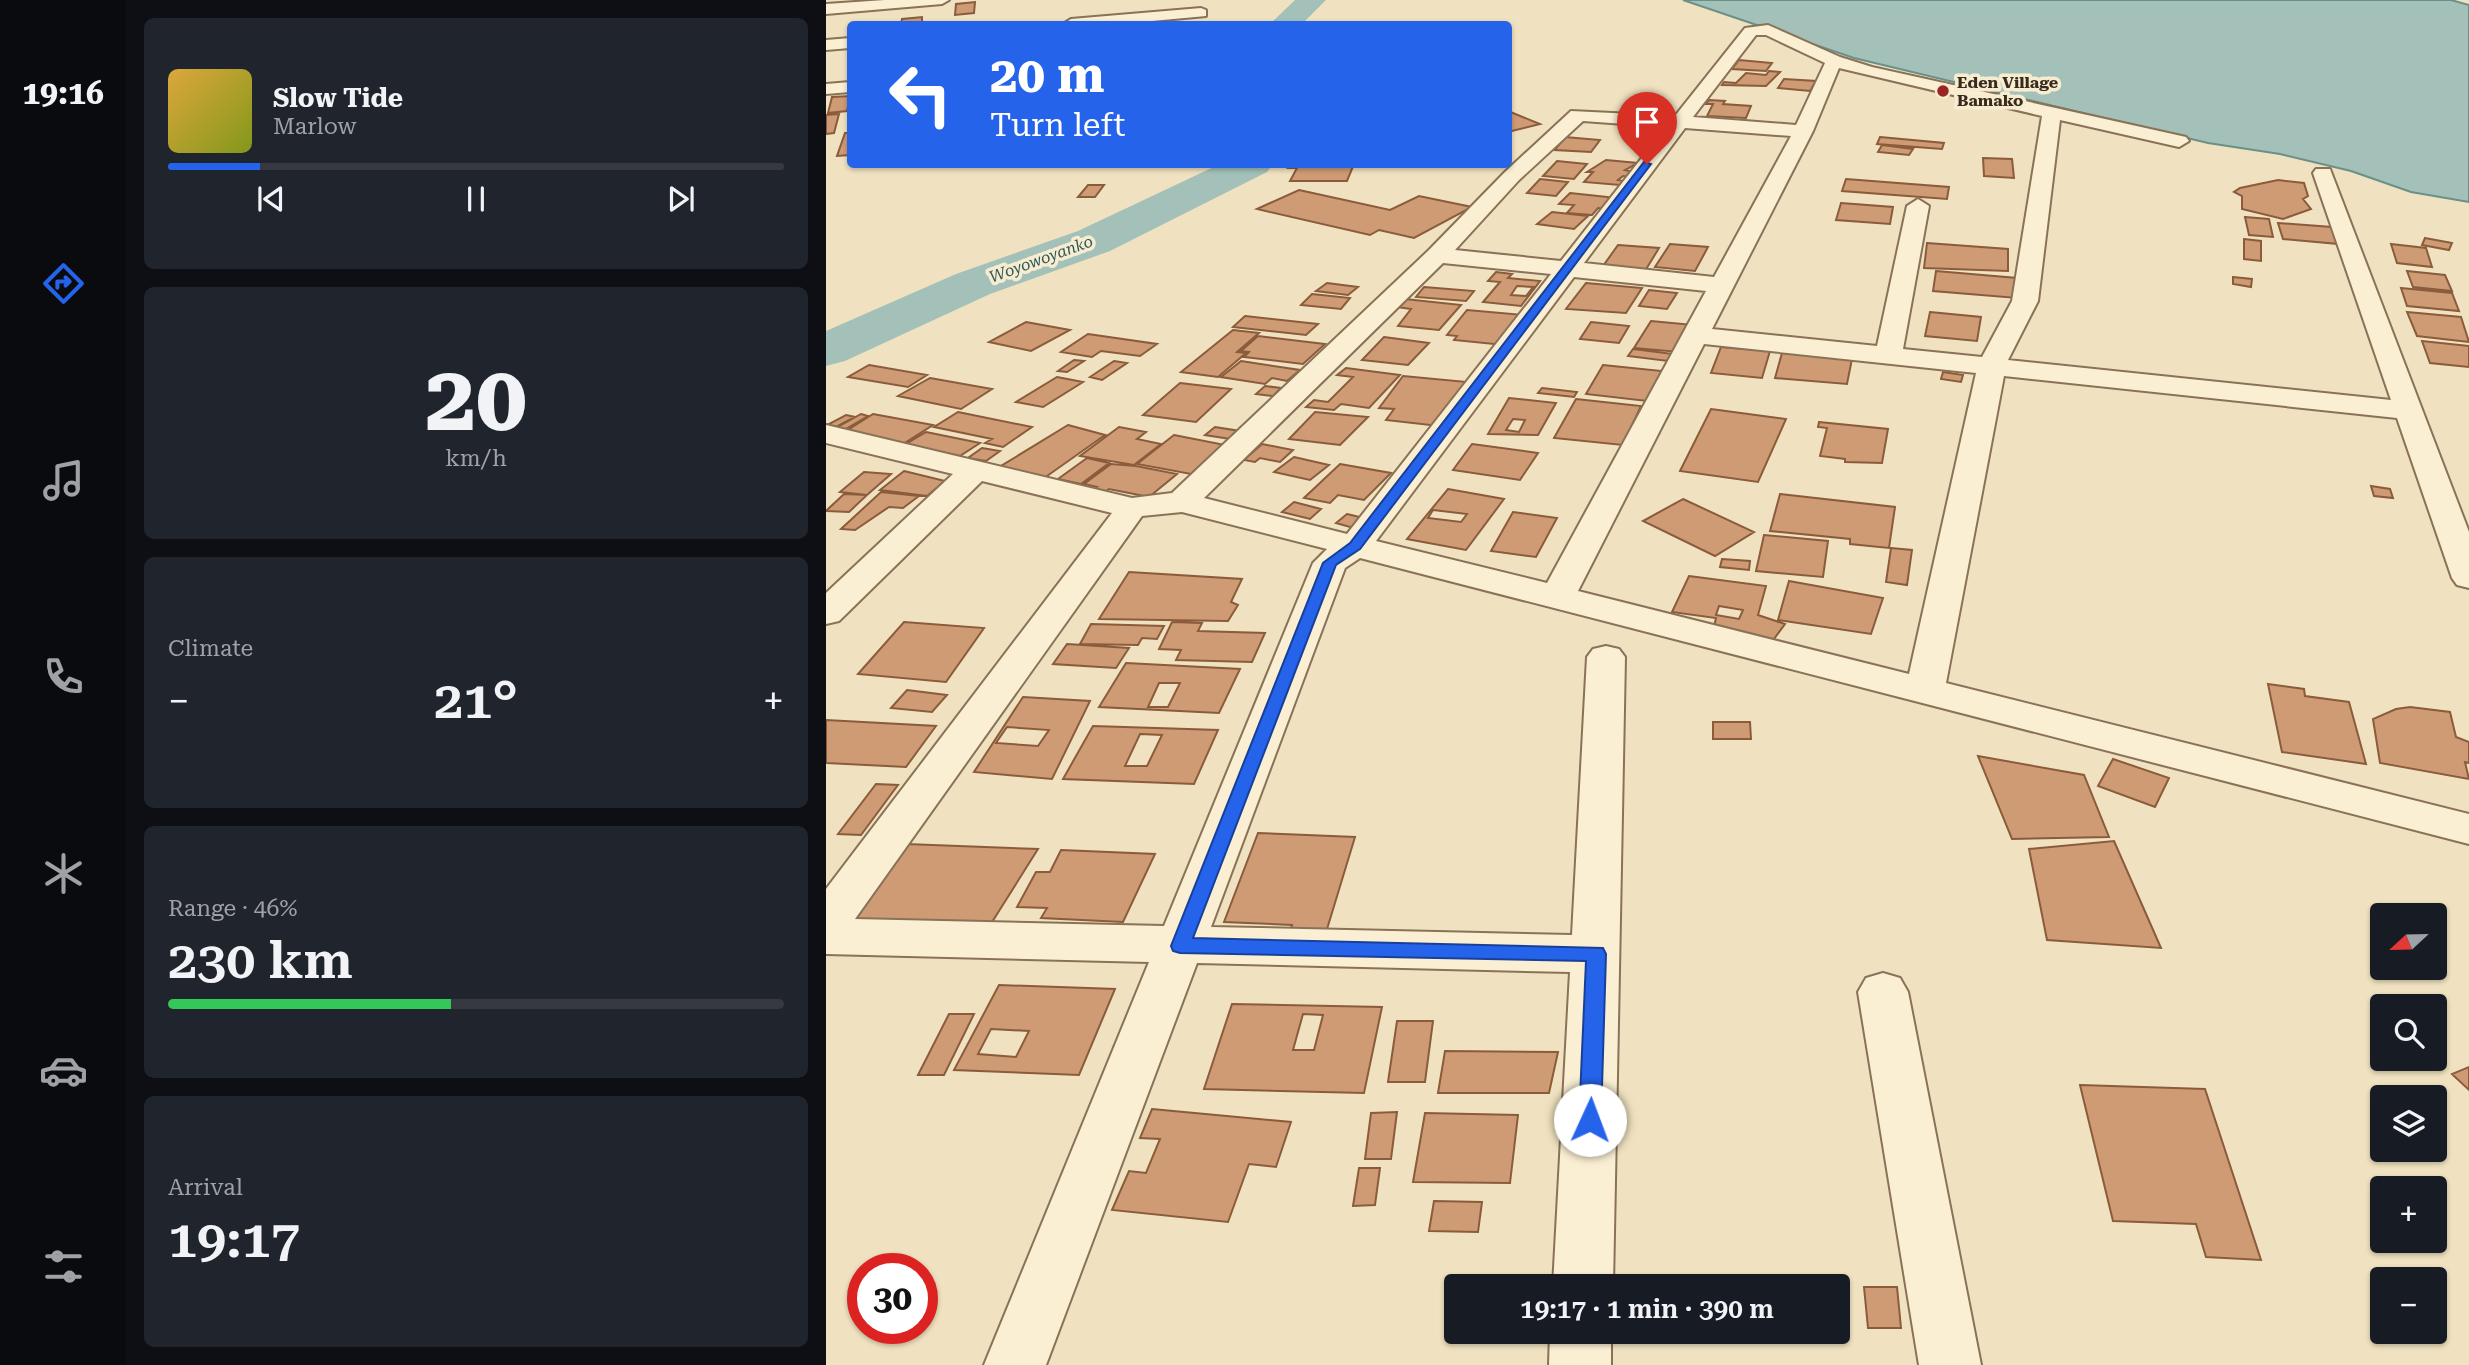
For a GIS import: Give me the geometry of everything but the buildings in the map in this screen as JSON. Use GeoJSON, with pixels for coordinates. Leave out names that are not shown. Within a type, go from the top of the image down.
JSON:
{"type":"FeatureCollection","features":[{"type":"Feature","properties":{"kind":"street"},"geometry":{"type":"LineString","coordinates":[[1103,0],[1110,21],[1196,19],[1217,0]]}},
{"type":"Feature","properties":{"kind":"street"},"geometry":{"type":"LineString","coordinates":[[826,9],[941,4]]}},
{"type":"Feature","properties":{"kind":"street"},"geometry":{"type":"LineString","coordinates":[[1015,1365],[1330,563],[1355,546],[1679,122],[1752,32],[1768,30],[1834,61],[2179,141]]}},
{"type":"Feature","properties":{"kind":"street"},"geometry":{"type":"LineString","coordinates":[[826,45],[847,43]]}},
{"type":"Feature","properties":{"kind":"street"},"geometry":{"type":"LineString","coordinates":[[1557,597],[1803,131],[1834,61]]}},
{"type":"Feature","properties":{"kind":"street"},"geometry":{"type":"LineString","coordinates":[[826,89],[847,87]]}},
{"type":"Feature","properties":{"kind":"street"},"geometry":{"type":"LineString","coordinates":[[1925,691],[1992,365],[2025,301],[2052,110]]}},
{"type":"Feature","properties":{"kind":"street"},"geometry":{"type":"LineString","coordinates":[[1182,502],[1437,255],[1512,176],[1578,115],[1803,131]]}},
{"type":"Feature","properties":{"kind":"street"},"geometry":{"type":"LineString","coordinates":[[2323,173],[2469,578]]}},
{"type":"Feature","properties":{"kind":"street"},"geometry":{"type":"LineString","coordinates":[[1889,354],[1918,206]]}},
{"type":"Feature","properties":{"kind":"street"},"geometry":{"type":"LineString","coordinates":[[1437,255],[1722,285]]}},
{"type":"Feature","properties":{"kind":"street"},"geometry":{"type":"LineString","coordinates":[[1695,335],[2409,411]]}},
{"type":"Feature","properties":{"kind":"street"},"geometry":{"type":"LineString","coordinates":[[826,434],[1132,508],[1182,502],[2469,829]]}},
{"type":"Feature","properties":{"kind":"street"},"geometry":{"type":"LineString","coordinates":[[826,613],[975,470]]}},
{"type":"Feature","properties":{"kind":"street"},"geometry":{"type":"LineString","coordinates":[[826,923],[1132,508]]}},
{"type":"Feature","properties":{"kind":"street"},"geometry":{"type":"LineString","coordinates":[[1583,1274],[1606,657]]}},
{"type":"Feature","properties":{"kind":"street"},"geometry":{"type":"LineString","coordinates":[[826,936],[1596,954]]}},
{"type":"Feature","properties":{"kind":"street"},"geometry":{"type":"LineString","coordinates":[[1883,992],[1950,1365]]}},
{"type":"Feature","properties":{"kind":"street"},"geometry":{"type":"LineString","coordinates":[[1580,1365],[1581,1344]]}},
{"type":"Feature","properties":{"kind":"water"},"geometry":{"type":"Polygon","coordinates":[[[1683,0],[2451,0],[2469,5],[2469,202],[2411,192],[2351,171],[2280,154],[2208,143],[1854,58],[1683,0]]]}},
{"type":"Feature","properties":{"kind":"waterway","name":"Woyowoyanko"},"geometry":{"type":"LineString","coordinates":[[1288,21],[1312,0]]}},
{"type":"Feature","properties":{"kind":"waterway","name":"Woyowoyanko"},"geometry":{"type":"LineString","coordinates":[[826,350],[973,284],[1094,241],[1245,168]]}},
{"type":"Feature","properties":{"kind":"place","name":"Eden Village Bamako"},"geometry":{"type":"Point","coordinates":[1943,91]}},
{"type":"Feature","properties":{"kind":"route"},"geometry":{"type":"LineString","coordinates":[[1590,1120],[1596,954],[1180,946],[1330,563],[1355,546],[1647,164]]}}]}
